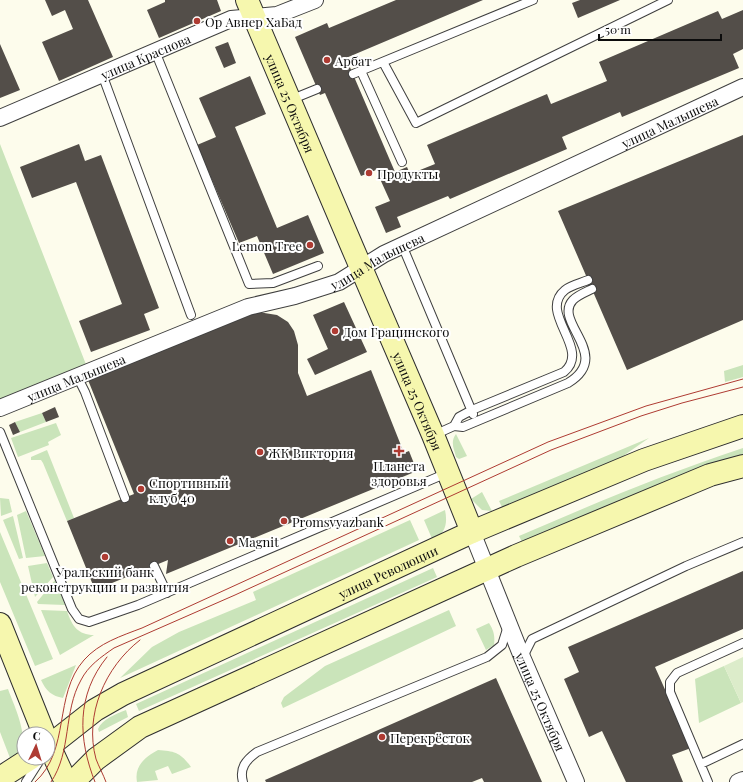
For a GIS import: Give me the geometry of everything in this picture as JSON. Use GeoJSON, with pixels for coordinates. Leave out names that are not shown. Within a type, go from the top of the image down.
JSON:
{"type":"FeatureCollection","features":[{"type":"Feature","properties":{"kind":"main road","name":"улица 25 Октября"},"geometry":{"type":"LineString","coordinates":[[251,9],[289,101],[433,435],[472,532]]}},
{"type":"Feature","properties":{"kind":"main road","name":"улица Революции"},"geometry":{"type":"LineString","coordinates":[[56,739],[95,710],[123,694],[472,532],[644,460],[743,426]]}},
{"type":"Feature","properties":{"kind":"main road"},"geometry":{"type":"LineString","coordinates":[[73,782],[96,758],[140,727],[486,570],[703,478],[743,466]]}},
{"type":"Feature","properties":{"kind":"main road"},"geometry":{"type":"LineString","coordinates":[[0,624],[39,726]]}},
{"type":"Feature","properties":{"kind":"main road"},"geometry":{"type":"LineString","coordinates":[[56,763],[66,782]]}},
{"type":"Feature","properties":{"kind":"main road"},"geometry":{"type":"LineString","coordinates":[[0,778],[19,766]]}},
{"type":"Feature","properties":{"kind":"street","name":"улица Краснова"},"geometry":{"type":"LineString","coordinates":[[0,118],[251,9],[277,16],[315,0]]}},
{"type":"Feature","properties":{"kind":"street","name":"улица Малышева"},"geometry":{"type":"LineString","coordinates":[[0,408],[78,378],[248,307],[296,296],[339,282],[384,254],[402,245],[743,87]]}},
{"type":"Feature","properties":{"kind":"street","name":"улица 25 Октября"},"geometry":{"type":"LineString","coordinates":[[472,532],[522,658],[576,782]]}},
{"type":"Feature","properties":{"kind":"street"},"geometry":{"type":"LineString","coordinates":[[738,782],[743,780]]}},
{"type":"Feature","properties":{"kind":"lane"},"geometry":{"type":"LineString","coordinates":[[353,74],[533,0]]}},
{"type":"Feature","properties":{"kind":"lane"},"geometry":{"type":"LineString","coordinates":[[383,62],[416,123],[668,0]]}},
{"type":"Feature","properties":{"kind":"lane"},"geometry":{"type":"LineString","coordinates":[[155,51],[249,284],[273,283],[318,266]]}},
{"type":"Feature","properties":{"kind":"lane"},"geometry":{"type":"LineString","coordinates":[[361,71],[402,162]]}},
{"type":"Feature","properties":{"kind":"lane"},"geometry":{"type":"LineString","coordinates":[[102,74],[191,315]]}},
{"type":"Feature","properties":{"kind":"lane"},"geometry":{"type":"LineString","coordinates":[[289,101],[317,89]]}},
{"type":"Feature","properties":{"kind":"lane"},"geometry":{"type":"LineString","coordinates":[[402,245],[476,421]]}},
{"type":"Feature","properties":{"kind":"lane"},"geometry":{"type":"LineString","coordinates":[[454,426],[459,417],[472,410],[564,372],[569,368],[573,356],[557,314],[558,302],[564,291],[588,280]]}},
{"type":"Feature","properties":{"kind":"lane"},"geometry":{"type":"LineString","coordinates":[[433,435],[454,426],[463,427],[568,383],[579,376],[585,366],[586,356],[572,323],[570,307],[572,300],[592,289]]}},
{"type":"Feature","properties":{"kind":"lane"},"geometry":{"type":"LineString","coordinates":[[78,378],[125,498]]}},
{"type":"Feature","properties":{"kind":"lane"},"geometry":{"type":"LineString","coordinates":[[0,432],[72,608],[79,618],[93,622],[168,593],[447,473]]}},
{"type":"Feature","properties":{"kind":"lane"},"geometry":{"type":"LineString","coordinates":[[522,658],[532,639],[686,566],[743,542]]}},
{"type":"Feature","properties":{"kind":"lane"},"geometry":{"type":"LineString","coordinates":[[154,566],[168,593]]}},
{"type":"Feature","properties":{"kind":"lane"},"geometry":{"type":"LineString","coordinates":[[243,781],[241,772],[244,764],[257,752],[487,657],[502,645],[508,623]]}},
{"type":"Feature","properties":{"kind":"lane"},"geometry":{"type":"LineString","coordinates":[[708,782],[670,692],[670,682],[677,673],[743,643]]}},
{"type":"Feature","properties":{"kind":"lane"},"geometry":{"type":"LineString","coordinates":[[701,764],[743,744]]}},
{"type":"Feature","properties":{"kind":"lane"},"geometry":{"type":"LineString","coordinates":[[26,782],[35,766]]}},
{"type":"Feature","properties":{"kind":"green space"},"geometry":{"type":"Polygon","coordinates":[[[0,144],[87,367],[0,400],[0,144]]]}},
{"type":"Feature","properties":{"kind":"green space"},"geometry":{"type":"Polygon","coordinates":[[[743,365],[743,377],[725,382],[724,371],[743,365]]]}},
{"type":"Feature","properties":{"kind":"green space"},"geometry":{"type":"Polygon","coordinates":[[[42,413],[46,422],[20,432],[15,422],[42,413]]]}},
{"type":"Feature","properties":{"kind":"green space"},"geometry":{"type":"Polygon","coordinates":[[[56,423],[61,435],[48,442],[49,445],[18,457],[11,438],[56,423]]]}},
{"type":"Feature","properties":{"kind":"green space"},"geometry":{"type":"Polygon","coordinates":[[[456,434],[467,456],[459,459],[456,457],[453,446],[453,440],[456,434]]]}},
{"type":"Feature","properties":{"kind":"green space"},"geometry":{"type":"Polygon","coordinates":[[[649,438],[616,461],[503,509],[499,501],[649,438]]]}},
{"type":"Feature","properties":{"kind":"green space"},"geometry":{"type":"Polygon","coordinates":[[[743,448],[743,456],[523,544],[519,536],[630,489],[743,448]]]}},
{"type":"Feature","properties":{"kind":"green space"},"geometry":{"type":"Polygon","coordinates":[[[47,450],[74,518],[67,521],[43,463],[41,460],[31,460],[31,457],[47,450]]]}},
{"type":"Feature","properties":{"kind":"green space"},"geometry":{"type":"Polygon","coordinates":[[[482,492],[492,511],[482,510],[471,499],[482,492]]]}},
{"type":"Feature","properties":{"kind":"green space"},"geometry":{"type":"Polygon","coordinates":[[[0,498],[9,499],[12,512],[1,516],[0,498]]]}},
{"type":"Feature","properties":{"kind":"green space"},"geometry":{"type":"Polygon","coordinates":[[[445,510],[445,528],[433,541],[424,520],[445,510]]]}},
{"type":"Feature","properties":{"kind":"green space"},"geometry":{"type":"Polygon","coordinates":[[[26,511],[45,556],[26,558],[17,515],[26,511]]]}},
{"type":"Feature","properties":{"kind":"green space"},"geometry":{"type":"Polygon","coordinates":[[[13,516],[23,558],[19,559],[3,520],[13,516]]]}},
{"type":"Feature","properties":{"kind":"green space"},"geometry":{"type":"Polygon","coordinates":[[[410,520],[419,540],[120,678],[152,647],[179,632],[256,600],[253,592],[410,520]]]}},
{"type":"Feature","properties":{"kind":"green space"},"geometry":{"type":"Polygon","coordinates":[[[0,532],[53,659],[35,666],[0,582],[0,532]]]}},
{"type":"Feature","properties":{"kind":"green space"},"geometry":{"type":"Polygon","coordinates":[[[47,563],[53,577],[35,597],[28,566],[47,563]]]}},
{"type":"Feature","properties":{"kind":"green space"},"geometry":{"type":"Polygon","coordinates":[[[433,568],[437,577],[139,711],[136,704],[433,568]]]}},
{"type":"Feature","properties":{"kind":"green space"},"geometry":{"type":"Polygon","coordinates":[[[55,580],[65,605],[38,604],[37,602],[55,580]]]}},
{"type":"Feature","properties":{"kind":"green space"},"geometry":{"type":"Polygon","coordinates":[[[41,610],[67,611],[76,629],[88,635],[94,635],[60,655],[41,610]]]}},
{"type":"Feature","properties":{"kind":"green space"},"geometry":{"type":"Polygon","coordinates":[[[449,610],[456,626],[283,708],[281,703],[284,697],[325,666],[449,610]]]}},
{"type":"Feature","properties":{"kind":"green space"},"geometry":{"type":"Polygon","coordinates":[[[489,623],[494,634],[494,645],[486,650],[476,629],[489,623]]]}},
{"type":"Feature","properties":{"kind":"green space"},"geometry":{"type":"Polygon","coordinates":[[[743,657],[743,702],[741,703],[724,666],[743,657]]]}},
{"type":"Feature","properties":{"kind":"green space"},"geometry":{"type":"Polygon","coordinates":[[[76,665],[63,698],[50,692],[41,680],[76,665]]]}},
{"type":"Feature","properties":{"kind":"green space"},"geometry":{"type":"Polygon","coordinates":[[[724,666],[741,703],[699,723],[695,679],[724,666]]]}},
{"type":"Feature","properties":{"kind":"green space"},"geometry":{"type":"Polygon","coordinates":[[[8,689],[21,726],[16,726],[16,755],[10,758],[0,732],[0,691],[8,689]]]}},
{"type":"Feature","properties":{"kind":"green space"},"geometry":{"type":"Polygon","coordinates":[[[126,710],[128,717],[99,732],[98,729],[103,722],[126,710]]]}},
{"type":"Feature","properties":{"kind":"green space"},"geometry":{"type":"Polygon","coordinates":[[[158,750],[173,752],[181,756],[191,767],[172,774],[168,766],[155,771],[158,780],[137,782],[137,771],[139,767],[145,759],[158,750]]]}},
{"type":"Feature","properties":{"kind":"building"},"geometry":{"type":"Polygon","coordinates":[[[45,0],[88,0],[113,57],[59,81],[42,42],[73,29],[65,10],[52,16],[45,0]]]}},
{"type":"Feature","properties":{"kind":"building"},"geometry":{"type":"Polygon","coordinates":[[[165,0],[217,0],[221,11],[159,38],[147,10],[165,2],[165,0]]]}},
{"type":"Feature","properties":{"kind":"building"},"geometry":{"type":"Polygon","coordinates":[[[396,0],[483,0],[346,58],[395,172],[407,167],[410,174],[435,164],[427,145],[547,94],[551,104],[607,81],[599,62],[718,11],[722,19],[743,10],[743,49],[733,54],[739,68],[622,117],[620,112],[562,137],[567,149],[450,199],[448,196],[397,217],[401,227],[386,233],[375,207],[390,201],[376,170],[361,176],[325,93],[320,95],[295,37],[327,23],[329,28],[396,0]]]}},
{"type":"Feature","properties":{"kind":"building"},"geometry":{"type":"Polygon","coordinates":[[[580,0],[620,0],[578,18],[572,3],[580,0]]]}},
{"type":"Feature","properties":{"kind":"building"},"geometry":{"type":"Polygon","coordinates":[[[228,42],[236,63],[224,68],[215,47],[228,42]]]}},
{"type":"Feature","properties":{"kind":"building"},"geometry":{"type":"Polygon","coordinates":[[[0,44],[20,90],[0,98],[0,44]]]}},
{"type":"Feature","properties":{"kind":"building"},"geometry":{"type":"Polygon","coordinates":[[[250,76],[266,114],[235,127],[277,228],[308,215],[324,253],[273,274],[257,236],[239,243],[197,145],[216,137],[199,98],[250,76]]]}},
{"type":"Feature","properties":{"kind":"building"},"geometry":{"type":"Polygon","coordinates":[[[743,135],[743,320],[627,370],[558,211],[743,135]]]}},
{"type":"Feature","properties":{"kind":"building"},"geometry":{"type":"Polygon","coordinates":[[[79,144],[85,161],[101,155],[159,308],[144,314],[150,330],[91,352],[79,321],[122,304],[76,182],[32,198],[20,167],[79,144]]]}},
{"type":"Feature","properties":{"kind":"building"},"geometry":{"type":"Polygon","coordinates":[[[344,302],[367,352],[315,375],[307,359],[328,349],[313,315],[344,302]]]}},
{"type":"Feature","properties":{"kind":"building","name":"ЖК Виктория"},"geometry":{"type":"Polygon","coordinates":[[[258,312],[277,315],[288,322],[294,331],[298,345],[298,373],[307,396],[371,370],[404,453],[409,451],[417,471],[166,574],[168,560],[95,590],[67,521],[134,494],[88,380],[258,312]]]}},
{"type":"Feature","properties":{"kind":"building"},"geometry":{"type":"Polygon","coordinates":[[[55,407],[59,417],[46,422],[42,413],[55,407]]]}},
{"type":"Feature","properties":{"kind":"building"},"geometry":{"type":"Polygon","coordinates":[[[15,422],[20,432],[13,435],[9,425],[15,422]]]}},
{"type":"Feature","properties":{"kind":"building"},"geometry":{"type":"Polygon","coordinates":[[[743,571],[743,629],[655,667],[691,748],[672,755],[683,782],[626,782],[602,731],[589,737],[564,679],[579,672],[568,647],[743,571]]]}},
{"type":"Feature","properties":{"kind":"building"},"geometry":{"type":"Polygon","coordinates":[[[496,678],[542,782],[484,782],[482,778],[472,782],[266,782],[265,780],[496,678]]]}},
{"type":"Feature","properties":{"kind":"tram line"},"geometry":{"type":"LineString","coordinates":[[35,782],[46,769],[53,754],[58,739],[68,689],[74,674],[84,660],[103,645],[548,442],[646,406],[743,379]]}},
{"type":"Feature","properties":{"kind":"tram line"},"geometry":{"type":"LineString","coordinates":[[51,782],[58,770],[62,757],[75,692],[84,675],[91,666],[114,648],[235,595],[551,450],[641,416],[682,403],[743,387]]}},
{"type":"Feature","properties":{"kind":"tram line"},"geometry":{"type":"LineString","coordinates":[[106,782],[96,759],[93,742],[95,709],[100,693],[117,664],[140,640]]}},
{"type":"Feature","properties":{"kind":"tram line"},"geometry":{"type":"LineString","coordinates":[[95,782],[85,750],[83,718],[85,702],[90,687],[97,672],[107,657]]}},
{"type":"Feature","properties":{"kind":"place","name":"Ор Авнер ХаБад"},"geometry":{"type":"Point","coordinates":[197,21]}},
{"type":"Feature","properties":{"kind":"place","name":"Арбат"},"geometry":{"type":"Point","coordinates":[327,60]}},
{"type":"Feature","properties":{"kind":"place","name":"Продукты"},"geometry":{"type":"Point","coordinates":[369,173]}},
{"type":"Feature","properties":{"kind":"place","name":"Lemon Tree"},"geometry":{"type":"Point","coordinates":[310,245]}},
{"type":"Feature","properties":{"kind":"place","name":"Дом Грацинского"},"geometry":{"type":"Point","coordinates":[335,331]}},
{"type":"Feature","properties":{"kind":"place","name":"Планета здоровья"},"geometry":{"type":"Point","coordinates":[399,451]}},
{"type":"Feature","properties":{"kind":"place","name":"ЖК Виктория"},"geometry":{"type":"Point","coordinates":[260,452]}},
{"type":"Feature","properties":{"kind":"place","name":"Спортивный клуб 40"},"geometry":{"type":"Point","coordinates":[141,489]}},
{"type":"Feature","properties":{"kind":"place","name":"Promsvyazbank"},"geometry":{"type":"Point","coordinates":[284,521]}},
{"type":"Feature","properties":{"kind":"place","name":"Magnit"},"geometry":{"type":"Point","coordinates":[230,541]}},
{"type":"Feature","properties":{"kind":"place","name":"Уральский банк реконструкции и развития"},"geometry":{"type":"Point","coordinates":[105,557]}},
{"type":"Feature","properties":{"kind":"place","name":"Перекрёсток"},"geometry":{"type":"Point","coordinates":[382,737]}}]}
